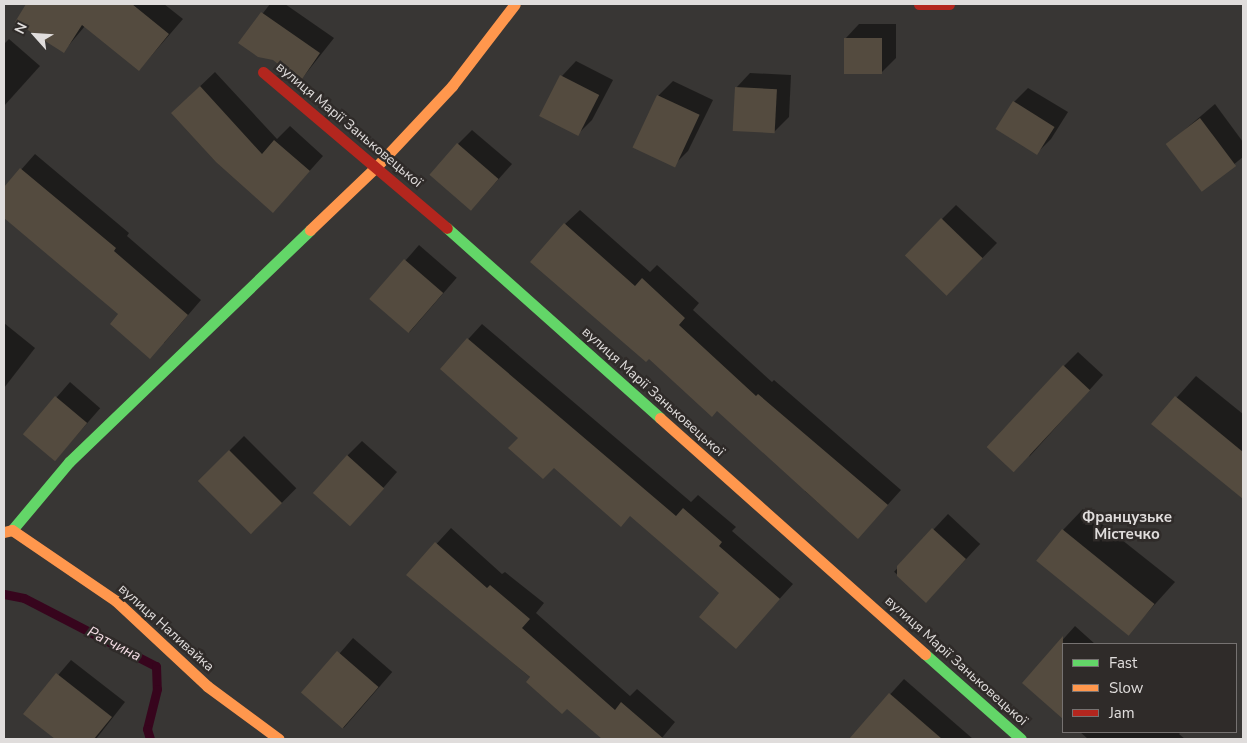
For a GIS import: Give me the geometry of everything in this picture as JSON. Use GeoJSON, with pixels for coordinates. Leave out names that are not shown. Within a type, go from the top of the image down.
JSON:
{"type":"FeatureCollection","features":[{"type":"Feature","properties":{"kind":"street"},"geometry":{"type":"LineString","coordinates":[[8,531],[69,462],[377,166],[452,86],[515,4]]}},
{"type":"Feature","properties":{"kind":"street"},"geometry":{"type":"LineString","coordinates":[[919,4],[949,4]]}},
{"type":"Feature","properties":{"kind":"street","name":"вулиця Марії Заньковецької"},"geometry":{"type":"LineString","coordinates":[[263,72],[377,166],[1021,739]]}},
{"type":"Feature","properties":{"kind":"street","name":"вулиця Наливайка"},"geometry":{"type":"LineString","coordinates":[[8,531],[116,601],[207,686],[279,739]]}},
{"type":"Feature","properties":{"kind":"building"},"geometry":{"type":"Polygon","coordinates":[[[26,4],[132,4],[169,34],[139,71],[82,25],[64,53],[15,22],[26,4]]]}},
{"type":"Feature","properties":{"kind":"building"},"geometry":{"type":"Polygon","coordinates":[[[261,12],[320,53],[300,82],[273,60],[258,57],[238,43],[261,12]]]}},
{"type":"Feature","properties":{"kind":"building"},"geometry":{"type":"Polygon","coordinates":[[[844,38],[882,38],[882,74],[844,74],[844,38]]]}},
{"type":"Feature","properties":{"kind":"building"},"geometry":{"type":"Polygon","coordinates":[[[560,75],[599,95],[578,136],[539,116],[560,75]]]}},
{"type":"Feature","properties":{"kind":"building"},"geometry":{"type":"Polygon","coordinates":[[[200,86],[262,154],[274,140],[310,171],[273,213],[216,162],[171,113],[200,86]]]}},
{"type":"Feature","properties":{"kind":"building"},"geometry":{"type":"Polygon","coordinates":[[[735,87],[777,89],[775,133],[733,131],[735,87]]]}},
{"type":"Feature","properties":{"kind":"building"},"geometry":{"type":"Polygon","coordinates":[[[657,95],[700,115],[675,167],[632,148],[657,95]]]}},
{"type":"Feature","properties":{"kind":"building"},"geometry":{"type":"Polygon","coordinates":[[[1013,101],[1055,127],[1037,155],[996,129],[1013,101]]]}},
{"type":"Feature","properties":{"kind":"building"},"geometry":{"type":"Polygon","coordinates":[[[1200,118],[1236,166],[1202,192],[1166,144],[1200,118]]]}},
{"type":"Feature","properties":{"kind":"building"},"geometry":{"type":"Polygon","coordinates":[[[457,143],[499,179],[471,211],[429,175],[457,143]]]}},
{"type":"Feature","properties":{"kind":"building"},"geometry":{"type":"Polygon","coordinates":[[[20,168],[116,248],[114,251],[188,315],[150,359],[110,324],[118,314],[4,218],[4,187],[20,168]]]}},
{"type":"Feature","properties":{"kind":"building"},"geometry":{"type":"Polygon","coordinates":[[[941,218],[983,258],[947,296],[905,255],[941,218]]]}},
{"type":"Feature","properties":{"kind":"building"},"geometry":{"type":"Polygon","coordinates":[[[564,223],[635,286],[642,278],[685,318],[679,325],[756,396],[758,394],[888,505],[858,539],[717,411],[712,417],[649,359],[646,362],[530,262],[564,223]]]}},
{"type":"Feature","properties":{"kind":"building"},"geometry":{"type":"Polygon","coordinates":[[[404,259],[443,293],[408,333],[369,299],[404,259]]]}},
{"type":"Feature","properties":{"kind":"building"},"geometry":{"type":"Polygon","coordinates":[[[467,338],[676,516],[683,508],[722,542],[719,546],[780,599],[736,649],[699,617],[719,593],[630,516],[621,527],[554,468],[543,479],[508,448],[518,438],[440,369],[467,338]]]}},
{"type":"Feature","properties":{"kind":"building"},"geometry":{"type":"Polygon","coordinates":[[[1063,365],[1090,390],[1014,472],[987,447],[1063,365]]]}},
{"type":"Feature","properties":{"kind":"building"},"geometry":{"type":"Polygon","coordinates":[[[55,396],[87,423],[55,461],[23,434],[55,396]]]}},
{"type":"Feature","properties":{"kind":"building"},"geometry":{"type":"Polygon","coordinates":[[[1175,396],[1243,452],[1243,499],[1151,424],[1175,396]]]}},
{"type":"Feature","properties":{"kind":"building"},"geometry":{"type":"Polygon","coordinates":[[[229,450],[282,503],[251,534],[198,481],[229,450]]]}},
{"type":"Feature","properties":{"kind":"building"},"geometry":{"type":"Polygon","coordinates":[[[347,455],[384,488],[350,526],[313,493],[347,455]]]}},
{"type":"Feature","properties":{"kind":"building"},"geometry":{"type":"Polygon","coordinates":[[[932,528],[966,559],[926,603],[897,576],[897,566],[932,528]]]}},
{"type":"Feature","properties":{"kind":"building"},"geometry":{"type":"Polygon","coordinates":[[[1062,529],[1154,604],[1129,636],[1036,561],[1062,529]]]}},
{"type":"Feature","properties":{"kind":"building"},"geometry":{"type":"Polygon","coordinates":[[[435,542],[487,588],[490,585],[530,619],[522,628],[615,710],[621,702],[664,739],[602,739],[567,709],[562,714],[526,682],[530,677],[406,575],[435,542]]]}},
{"type":"Feature","properties":{"kind":"building"},"geometry":{"type":"Polygon","coordinates":[[[1063,636],[1062,718],[1022,683],[1063,636]]]}},
{"type":"Feature","properties":{"kind":"building"},"geometry":{"type":"Polygon","coordinates":[[[337,651],[379,687],[342,729],[301,693],[337,651]]]}},
{"type":"Feature","properties":{"kind":"building"},"geometry":{"type":"Polygon","coordinates":[[[56,673],[112,717],[94,739],[55,739],[23,714],[56,673]]]}},
{"type":"Feature","properties":{"kind":"building"},"geometry":{"type":"Polygon","coordinates":[[[889,693],[942,739],[849,739],[889,693]]]}},
{"type":"Feature","properties":{"kind":"waterway","name":"Ратчина"},"geometry":{"type":"LineString","coordinates":[[4,594],[24,598],[156,666],[157,689],[147,729],[150,739]]}},
{"type":"Feature","properties":{"kind":"traffic: fast"},"geometry":{"type":"LineString","coordinates":[[447,228],[660,418]]}},
{"type":"Feature","properties":{"kind":"traffic: fast"},"geometry":{"type":"LineString","coordinates":[[12,530],[69,462],[310,230]]}},
{"type":"Feature","properties":{"kind":"traffic: fast"},"geometry":{"type":"LineString","coordinates":[[925,654],[1021,739]]}},
{"type":"Feature","properties":{"kind":"traffic: slow"},"geometry":{"type":"LineString","coordinates":[[310,230],[377,166],[452,86],[515,4]]}},
{"type":"Feature","properties":{"kind":"traffic: slow"},"geometry":{"type":"LineString","coordinates":[[660,418],[925,654]]}},
{"type":"Feature","properties":{"kind":"traffic: slow"},"geometry":{"type":"LineString","coordinates":[[4,532],[12,530],[116,601],[207,686],[279,739]]}},
{"type":"Feature","properties":{"kind":"traffic: jam"},"geometry":{"type":"LineString","coordinates":[[919,4],[949,4]]}},
{"type":"Feature","properties":{"kind":"traffic: jam"},"geometry":{"type":"LineString","coordinates":[[263,72],[447,228]]}},
{"type":"Feature","properties":{"kind":"district","name":"Французьке Містечко"},"geometry":{"type":"Point","coordinates":[1127,526]}}]}
